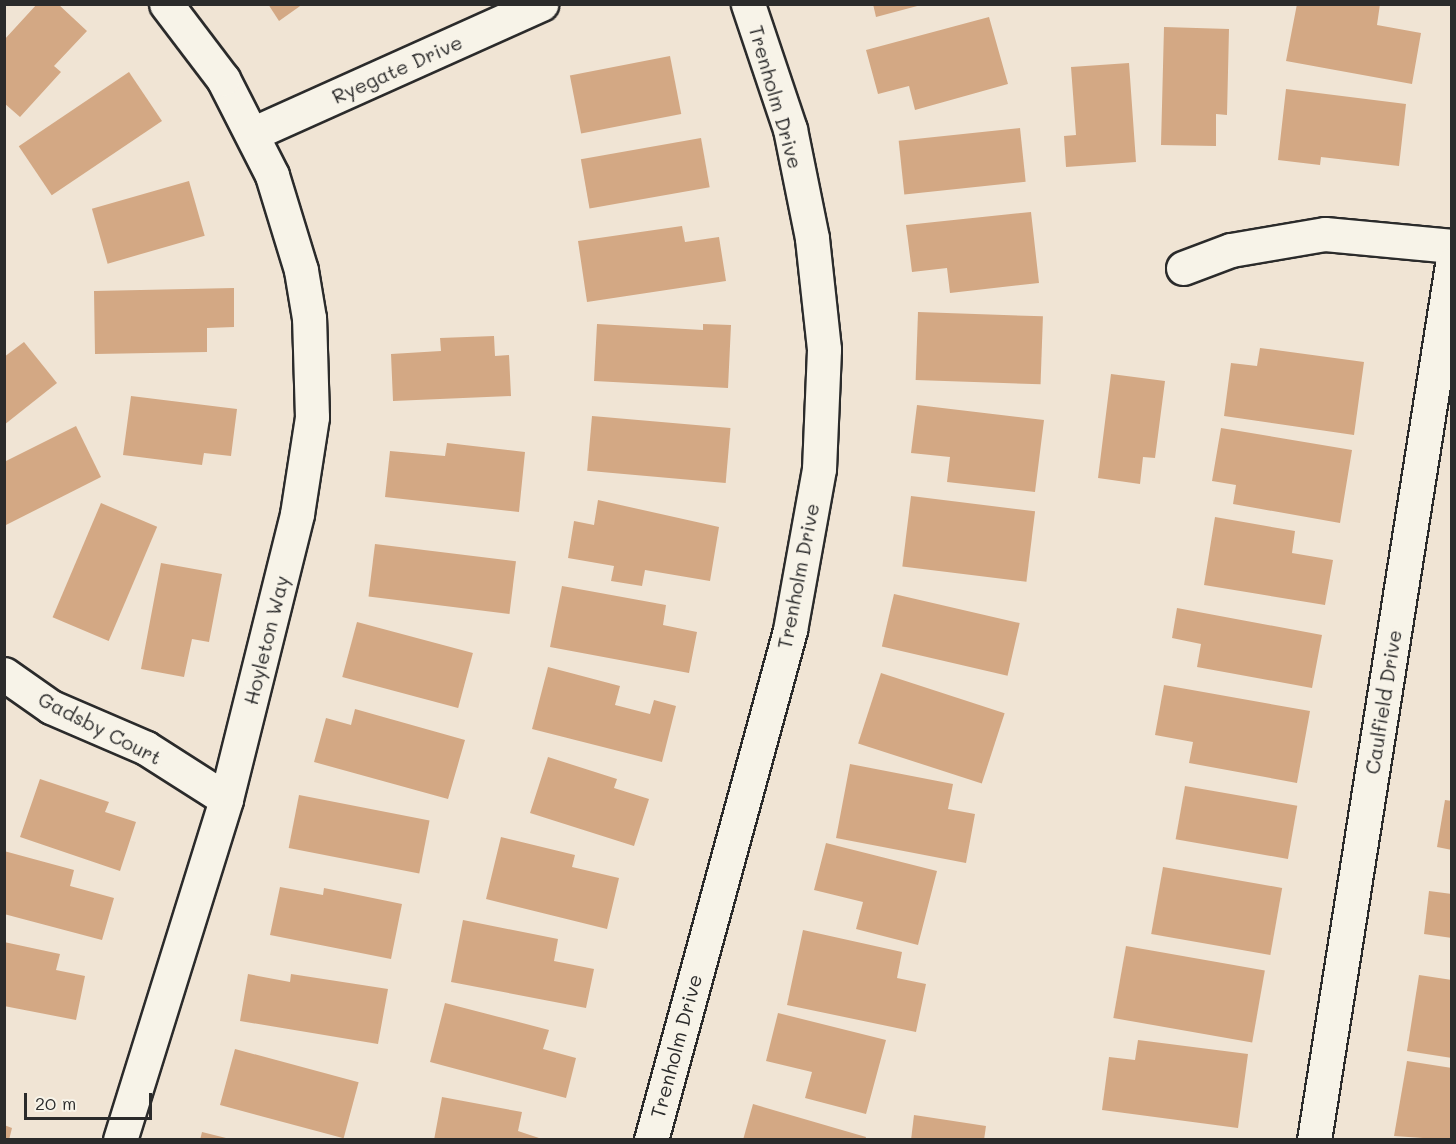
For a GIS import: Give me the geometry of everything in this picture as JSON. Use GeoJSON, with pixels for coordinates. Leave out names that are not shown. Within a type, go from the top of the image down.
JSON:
{"type":"FeatureCollection","features":[{"type":"Feature","properties":{"kind":"street","name":"Hoyleton Way"},"geometry":{"type":"LineString","coordinates":[[120,1140],[226,800],[297,514],[312,417],[313,367],[301,270],[254,133],[223,79],[166,4]]}},
{"type":"Feature","properties":{"kind":"street","name":"Ryegate Drive"},"geometry":{"type":"LineString","coordinates":[[254,133],[541,4]]}},
{"type":"Feature","properties":{"kind":"street","name":"Trenholm Drive"},"geometry":{"type":"LineString","coordinates":[[651,1140],[779,674],[819,469],[824,349],[812,238],[790,129],[748,4]]}},
{"type":"Feature","properties":{"kind":"street"},"geometry":{"type":"LineString","coordinates":[[1183,268],[1232,250],[1325,234],[1452,246]]}},
{"type":"Feature","properties":{"kind":"street","name":"Caulfield Drive"},"geometry":{"type":"LineString","coordinates":[[1314,1140],[1452,265]]}},
{"type":"Feature","properties":{"kind":"street","name":"Gadsby Court"},"geometry":{"type":"LineString","coordinates":[[4,674],[51,707],[146,748],[226,800]]}},
{"type":"Feature","properties":{"kind":"building"},"geometry":{"type":"Polygon","coordinates":[[[37,4],[58,4],[87,31],[54,66],[61,72],[20,117],[4,103],[4,40],[37,4]]]}},
{"type":"Feature","properties":{"kind":"building"},"geometry":{"type":"Polygon","coordinates":[[[268,4],[303,4],[279,21],[268,4]]]}},
{"type":"Feature","properties":{"kind":"building"},"geometry":{"type":"Polygon","coordinates":[[[873,4],[921,4],[921,5],[876,17],[873,4]]]}},
{"type":"Feature","properties":{"kind":"building"},"geometry":{"type":"Polygon","coordinates":[[[1297,4],[1380,4],[1377,25],[1421,33],[1412,84],[1286,61],[1297,4]]]}},
{"type":"Feature","properties":{"kind":"building"},"geometry":{"type":"Polygon","coordinates":[[[989,17],[1008,84],[915,110],[909,86],[878,94],[866,50],[989,17]]]}},
{"type":"Feature","properties":{"kind":"building"},"geometry":{"type":"Polygon","coordinates":[[[1164,27],[1229,29],[1227,115],[1216,114],[1216,146],[1161,145],[1164,27]]]}},
{"type":"Feature","properties":{"kind":"building"},"geometry":{"type":"Polygon","coordinates":[[[670,56],[681,114],[581,133],[570,75],[670,56]]]}},
{"type":"Feature","properties":{"kind":"building"},"geometry":{"type":"Polygon","coordinates":[[[1129,63],[1136,162],[1066,167],[1064,136],[1076,135],[1071,67],[1129,63]]]}},
{"type":"Feature","properties":{"kind":"building"},"geometry":{"type":"Polygon","coordinates":[[[129,72],[162,121],[52,195],[19,146],[129,72]]]}},
{"type":"Feature","properties":{"kind":"building"},"geometry":{"type":"Polygon","coordinates":[[[1286,89],[1406,104],[1399,166],[1321,157],[1320,165],[1278,160],[1286,89]]]}},
{"type":"Feature","properties":{"kind":"building"},"geometry":{"type":"Polygon","coordinates":[[[1020,128],[1026,182],[904,194],[899,141],[1020,128]]]}},
{"type":"Feature","properties":{"kind":"building"},"geometry":{"type":"Polygon","coordinates":[[[701,138],[710,187],[590,208],[581,159],[701,138]]]}},
{"type":"Feature","properties":{"kind":"building"},"geometry":{"type":"Polygon","coordinates":[[[189,181],[205,236],[108,264],[92,209],[189,181]]]}},
{"type":"Feature","properties":{"kind":"building"},"geometry":{"type":"Polygon","coordinates":[[[1031,212],[1039,283],[950,293],[947,268],[912,272],[906,225],[1031,212]]]}},
{"type":"Feature","properties":{"kind":"building"},"geometry":{"type":"Polygon","coordinates":[[[682,226],[685,242],[719,237],[726,281],[587,302],[578,241],[682,226]]]}},
{"type":"Feature","properties":{"kind":"building"},"geometry":{"type":"Polygon","coordinates":[[[234,288],[234,327],[207,328],[207,352],[95,354],[94,291],[234,288]]]}},
{"type":"Feature","properties":{"kind":"building"},"geometry":{"type":"Polygon","coordinates":[[[918,312],[1043,316],[1041,384],[916,380],[918,312]]]}},
{"type":"Feature","properties":{"kind":"building"},"geometry":{"type":"Polygon","coordinates":[[[597,324],[703,330],[703,324],[731,325],[728,388],[594,381],[597,324]]]}},
{"type":"Feature","properties":{"kind":"building"},"geometry":{"type":"Polygon","coordinates":[[[494,336],[495,356],[509,355],[511,396],[393,401],[391,354],[441,351],[440,338],[494,336]]]}},
{"type":"Feature","properties":{"kind":"building"},"geometry":{"type":"Polygon","coordinates":[[[24,342],[57,383],[4,425],[4,357],[24,342]]]}},
{"type":"Feature","properties":{"kind":"building"},"geometry":{"type":"Polygon","coordinates":[[[1260,348],[1364,362],[1354,435],[1224,416],[1231,363],[1257,366],[1260,348]]]}},
{"type":"Feature","properties":{"kind":"building"},"geometry":{"type":"Polygon","coordinates":[[[1111,374],[1165,381],[1155,458],[1143,457],[1140,484],[1098,478],[1111,374]]]}},
{"type":"Feature","properties":{"kind":"building"},"geometry":{"type":"Polygon","coordinates":[[[131,396],[237,409],[231,456],[204,453],[202,465],[123,455],[131,396]]]}},
{"type":"Feature","properties":{"kind":"building"},"geometry":{"type":"Polygon","coordinates":[[[917,405],[1044,420],[1035,492],[947,482],[950,457],[911,453],[917,405]]]}},
{"type":"Feature","properties":{"kind":"building"},"geometry":{"type":"Polygon","coordinates":[[[592,416],[730,428],[726,483],[587,471],[592,416]]]}},
{"type":"Feature","properties":{"kind":"building"},"geometry":{"type":"Polygon","coordinates":[[[76,426],[101,477],[4,526],[4,462],[76,426]]]}},
{"type":"Feature","properties":{"kind":"building"},"geometry":{"type":"Polygon","coordinates":[[[1221,428],[1352,450],[1340,523],[1233,504],[1236,485],[1212,481],[1221,428]]]}},
{"type":"Feature","properties":{"kind":"building"},"geometry":{"type":"Polygon","coordinates":[[[447,443],[525,452],[519,512],[385,497],[390,451],[445,456],[447,443]]]}},
{"type":"Feature","properties":{"kind":"building"},"geometry":{"type":"Polygon","coordinates":[[[911,496],[1035,511],[1026,582],[902,566],[911,496]]]}},
{"type":"Feature","properties":{"kind":"building"},"geometry":{"type":"Polygon","coordinates":[[[598,500],[719,527],[710,581],[645,570],[642,586],[611,581],[614,566],[568,558],[574,521],[594,525],[598,500]]]}},
{"type":"Feature","properties":{"kind":"building"},"geometry":{"type":"Polygon","coordinates":[[[101,503],[157,527],[109,641],[53,617],[101,503]]]}},
{"type":"Feature","properties":{"kind":"building"},"geometry":{"type":"Polygon","coordinates":[[[1215,517],[1295,531],[1292,553],[1333,560],[1325,605],[1204,585],[1215,517]]]}},
{"type":"Feature","properties":{"kind":"building"},"geometry":{"type":"Polygon","coordinates":[[[375,544],[516,561],[509,614],[369,597],[375,544]]]}},
{"type":"Feature","properties":{"kind":"building"},"geometry":{"type":"Polygon","coordinates":[[[161,563],[222,574],[209,642],[192,639],[184,677],[141,669],[161,563]]]}},
{"type":"Feature","properties":{"kind":"building"},"geometry":{"type":"Polygon","coordinates":[[[562,586],[666,605],[663,625],[697,632],[689,673],[550,647],[562,586]]]}},
{"type":"Feature","properties":{"kind":"building"},"geometry":{"type":"Polygon","coordinates":[[[894,594],[1020,623],[1008,676],[882,647],[894,594]]]}},
{"type":"Feature","properties":{"kind":"building"},"geometry":{"type":"Polygon","coordinates":[[[1177,608],[1322,635],[1312,688],[1197,667],[1201,644],[1172,638],[1177,608]]]}},
{"type":"Feature","properties":{"kind":"building"},"geometry":{"type":"Polygon","coordinates":[[[357,622],[473,653],[458,708],[342,677],[357,622]]]}},
{"type":"Feature","properties":{"kind":"building"},"geometry":{"type":"Polygon","coordinates":[[[548,667],[620,686],[615,705],[650,714],[654,700],[676,706],[662,762],[532,729],[548,667]]]}},
{"type":"Feature","properties":{"kind":"building"},"geometry":{"type":"Polygon","coordinates":[[[881,673],[1005,713],[982,784],[858,743],[881,673]]]}},
{"type":"Feature","properties":{"kind":"building"},"geometry":{"type":"Polygon","coordinates":[[[1164,685],[1310,711],[1297,783],[1189,763],[1193,742],[1155,735],[1164,685]]]}},
{"type":"Feature","properties":{"kind":"building"},"geometry":{"type":"Polygon","coordinates":[[[355,709],[465,740],[448,799],[314,762],[326,718],[351,725],[355,709]]]}},
{"type":"Feature","properties":{"kind":"building"},"geometry":{"type":"Polygon","coordinates":[[[548,757],[617,779],[614,788],[649,799],[634,846],[530,813],[548,757]]]}},
{"type":"Feature","properties":{"kind":"building"},"geometry":{"type":"Polygon","coordinates":[[[850,764],[953,784],[948,809],[975,814],[966,863],[836,838],[850,764]]]}},
{"type":"Feature","properties":{"kind":"building"},"geometry":{"type":"Polygon","coordinates":[[[40,779],[109,802],[105,812],[136,822],[120,871],[20,837],[40,779]]]}},
{"type":"Feature","properties":{"kind":"building"},"geometry":{"type":"Polygon","coordinates":[[[1185,786],[1297,806],[1288,859],[1176,839],[1185,786]]]}},
{"type":"Feature","properties":{"kind":"building"},"geometry":{"type":"Polygon","coordinates":[[[299,795],[430,820],[419,873],[289,848],[299,795]]]}},
{"type":"Feature","properties":{"kind":"building"},"geometry":{"type":"Polygon","coordinates":[[[1445,800],[1452,801],[1452,850],[1437,847],[1445,800]]]}},
{"type":"Feature","properties":{"kind":"building"},"geometry":{"type":"Polygon","coordinates":[[[501,837],[575,855],[572,867],[619,878],[607,929],[486,899],[501,837]]]}},
{"type":"Feature","properties":{"kind":"building"},"geometry":{"type":"Polygon","coordinates":[[[826,843],[937,871],[918,945],[856,929],[863,902],[814,890],[826,843]]]}},
{"type":"Feature","properties":{"kind":"building"},"geometry":{"type":"Polygon","coordinates":[[[4,851],[74,870],[70,886],[114,898],[102,940],[4,914],[4,851]]]}},
{"type":"Feature","properties":{"kind":"building"},"geometry":{"type":"Polygon","coordinates":[[[1163,867],[1282,888],[1270,955],[1151,934],[1163,867]]]}},
{"type":"Feature","properties":{"kind":"building"},"geometry":{"type":"Polygon","coordinates":[[[280,887],[323,895],[324,888],[402,904],[391,959],[270,935],[280,887]]]}},
{"type":"Feature","properties":{"kind":"building"},"geometry":{"type":"Polygon","coordinates":[[[1429,891],[1452,894],[1452,938],[1424,934],[1429,891]]]}},
{"type":"Feature","properties":{"kind":"building"},"geometry":{"type":"Polygon","coordinates":[[[463,920],[558,939],[554,961],[594,969],[586,1008],[451,982],[463,920]]]}},
{"type":"Feature","properties":{"kind":"building"},"geometry":{"type":"Polygon","coordinates":[[[803,930],[902,952],[897,978],[926,984],[916,1032],[787,1005],[803,930]]]}},
{"type":"Feature","properties":{"kind":"building"},"geometry":{"type":"Polygon","coordinates":[[[4,942],[60,954],[56,970],[85,976],[76,1020],[4,1006],[4,942]]]}},
{"type":"Feature","properties":{"kind":"building"},"geometry":{"type":"Polygon","coordinates":[[[1126,946],[1265,970],[1252,1042],[1113,1018],[1126,946]]]}},
{"type":"Feature","properties":{"kind":"building"},"geometry":{"type":"Polygon","coordinates":[[[248,974],[290,982],[291,974],[388,989],[378,1044],[240,1021],[248,974]]]}},
{"type":"Feature","properties":{"kind":"building"},"geometry":{"type":"Polygon","coordinates":[[[1419,975],[1452,980],[1452,1058],[1407,1051],[1419,975]]]}},
{"type":"Feature","properties":{"kind":"building"},"geometry":{"type":"Polygon","coordinates":[[[445,1003],[549,1030],[543,1049],[576,1058],[566,1098],[430,1062],[445,1003]]]}},
{"type":"Feature","properties":{"kind":"building"},"geometry":{"type":"Polygon","coordinates":[[[778,1013],[886,1040],[866,1114],[805,1098],[812,1072],[766,1061],[778,1013]]]}},
{"type":"Feature","properties":{"kind":"building"},"geometry":{"type":"Polygon","coordinates":[[[1138,1040],[1248,1054],[1238,1128],[1102,1110],[1109,1057],[1135,1060],[1138,1040]]]}},
{"type":"Feature","properties":{"kind":"building"},"geometry":{"type":"Polygon","coordinates":[[[235,1049],[359,1082],[344,1138],[220,1105],[235,1049]]]}},
{"type":"Feature","properties":{"kind":"building"},"geometry":{"type":"Polygon","coordinates":[[[1407,1061],[1452,1068],[1452,1140],[1394,1136],[1407,1061]]]}},
{"type":"Feature","properties":{"kind":"building"},"geometry":{"type":"Polygon","coordinates":[[[442,1097],[522,1112],[518,1131],[545,1140],[434,1140],[442,1097]]]}},
{"type":"Feature","properties":{"kind":"building"},"geometry":{"type":"Polygon","coordinates":[[[753,1104],[866,1137],[865,1140],[743,1140],[753,1104]]]}},
{"type":"Feature","properties":{"kind":"building"},"geometry":{"type":"Polygon","coordinates":[[[914,1115],[986,1126],[984,1140],[911,1140],[914,1115]]]}},
{"type":"Feature","properties":{"kind":"building"},"geometry":{"type":"Polygon","coordinates":[[[4,1125],[12,1128],[9,1140],[4,1140],[4,1125]]]}},
{"type":"Feature","properties":{"kind":"building"},"geometry":{"type":"Polygon","coordinates":[[[202,1132],[230,1139],[230,1140],[200,1140],[202,1132]]]}}]}
